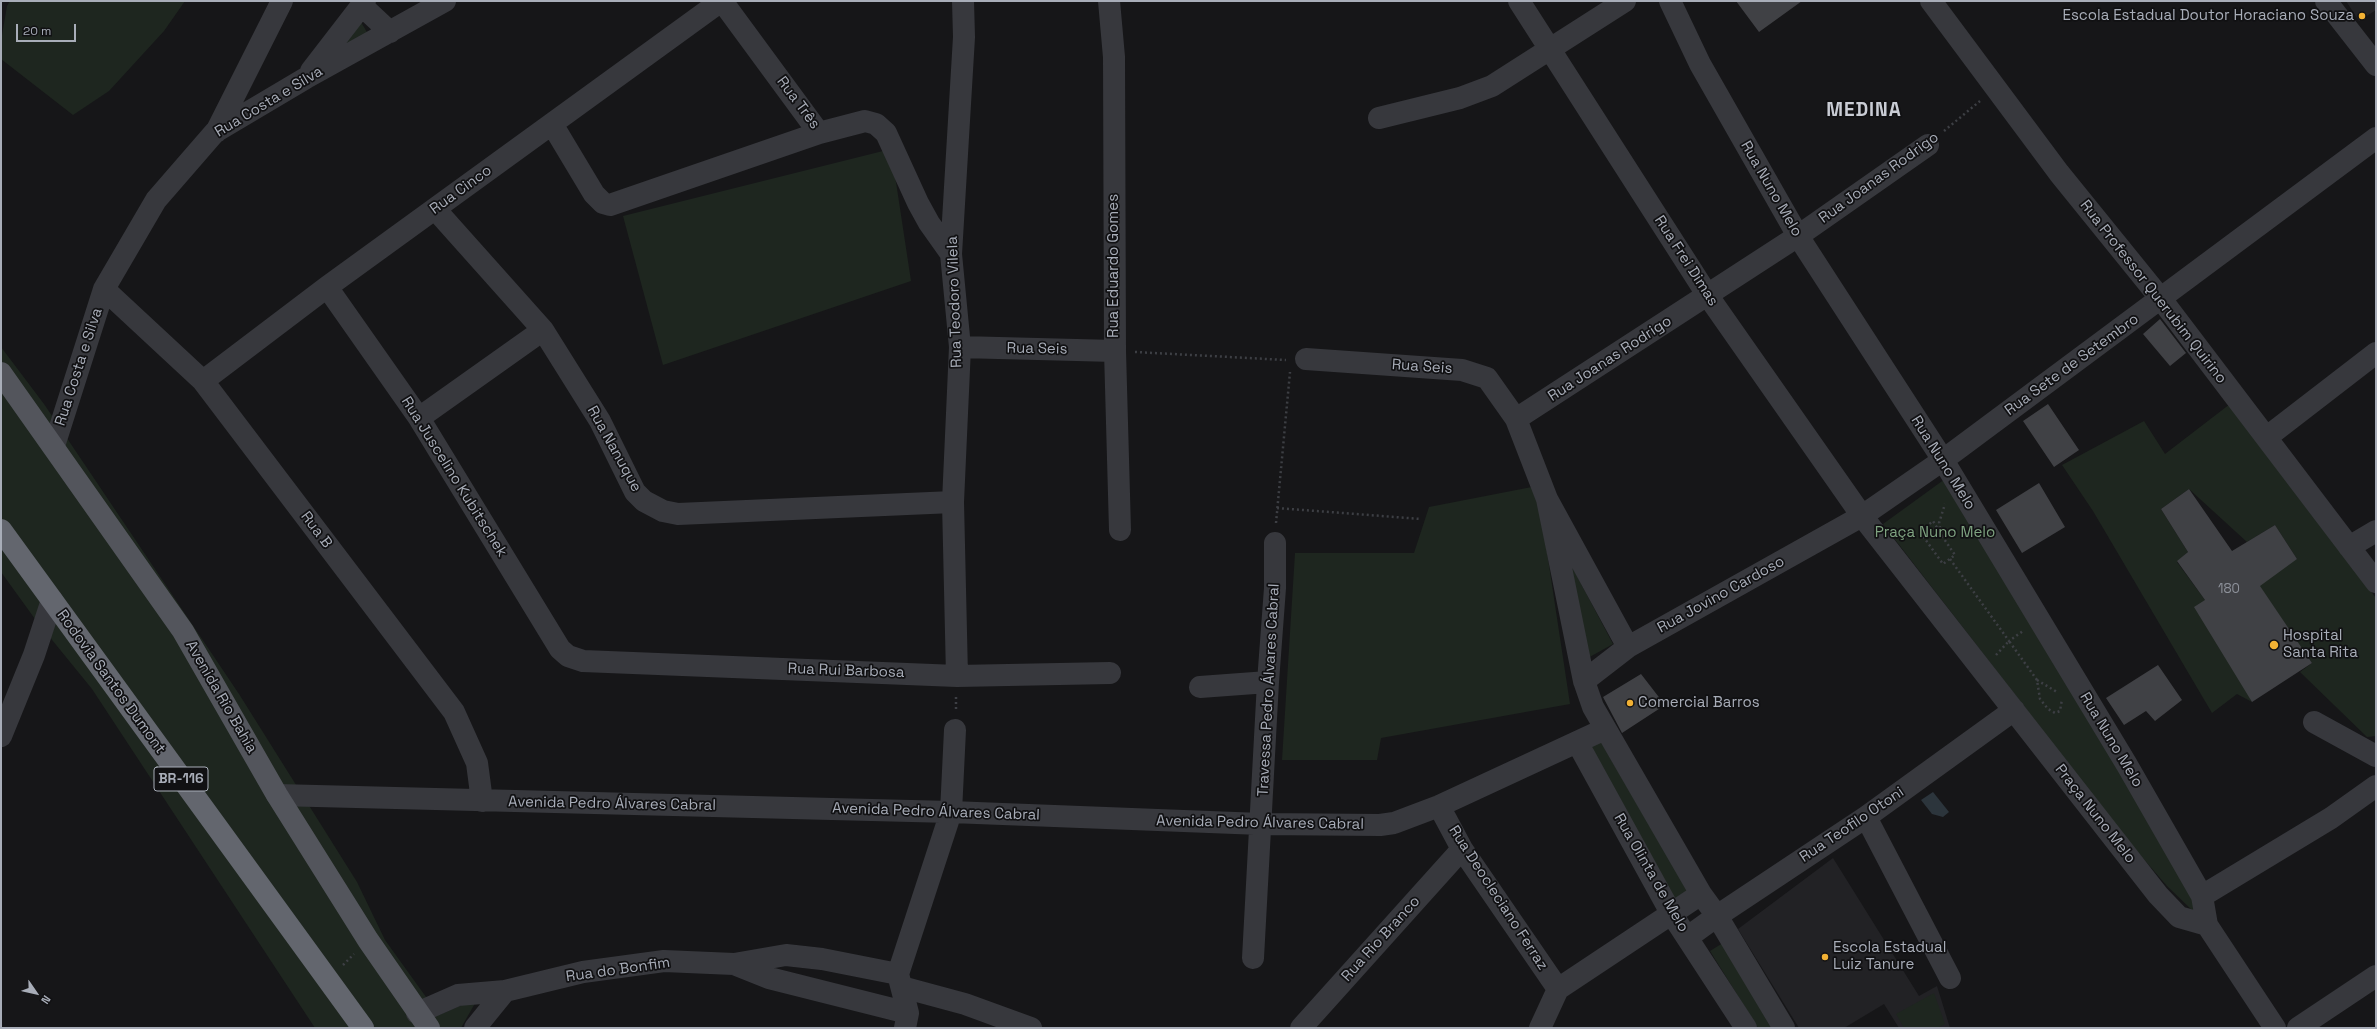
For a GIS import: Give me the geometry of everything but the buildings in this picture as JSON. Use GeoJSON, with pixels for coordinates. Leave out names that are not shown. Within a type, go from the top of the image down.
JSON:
{"type":"FeatureCollection","features":[{"type":"Feature","properties":{"kind":"highway","name":"Rodovia Santos Dumont"},"geometry":{"type":"LineString","coordinates":[[1,530],[363,1028]]}},
{"type":"Feature","properties":{"kind":"main road","name":"Avenida Rio Bahia"},"geometry":{"type":"LineString","coordinates":[[1,373],[54,446],[183,631],[277,795],[368,940],[423,1021]]}},
{"type":"Feature","properties":{"kind":"street"},"geometry":{"type":"LineString","coordinates":[[216,132],[282,1]]}},
{"type":"Feature","properties":{"kind":"street","name":"Rua Costa e Silva"},"geometry":{"type":"LineString","coordinates":[[54,446],[104,289],[134,234],[156,200],[216,132],[306,78],[445,1]]}},
{"type":"Feature","properties":{"kind":"street","name":"Rua Cinco"},"geometry":{"type":"LineString","coordinates":[[203,381],[327,287],[721,1]]}},
{"type":"Feature","properties":{"kind":"street","name":"Rua Três"},"geometry":{"type":"LineString","coordinates":[[721,1],[819,133],[865,121],[876,124],[886,133],[918,203],[929,223],[951,254]]}},
{"type":"Feature","properties":{"kind":"street","name":"Rua Teodoro Vilela"},"geometry":{"type":"LineString","coordinates":[[957,676],[953,502],[960,346],[951,254],[964,37],[963,1]]}},
{"type":"Feature","properties":{"kind":"street","name":"Rua Eduardo Gomes"},"geometry":{"type":"LineString","coordinates":[[1108,1],[1114,57],[1115,350],[1120,530]]}},
{"type":"Feature","properties":{"kind":"street","name":"Rua Frei Dimas"},"geometry":{"type":"LineString","coordinates":[[1519,1],[1550,47],[1708,296],[1862,516]]}},
{"type":"Feature","properties":{"kind":"street"},"geometry":{"type":"LineString","coordinates":[[1379,118],[1460,98],[1492,86],[1550,47],[1625,1]]}},
{"type":"Feature","properties":{"kind":"street","name":"Rua Nuno Melo"},"geometry":{"type":"LineString","coordinates":[[1670,1],[1700,64],[1798,236],[1943,460],[2127,765],[2202,896],[2207,925],[2275,1028]]}},
{"type":"Feature","properties":{"kind":"street","name":"Rua Professor Querubim Quirino"},"geometry":{"type":"LineString","coordinates":[[1931,1],[2059,174],[2161,299],[2376,582]]}},
{"type":"Feature","properties":{"kind":"street"},"geometry":{"type":"LineString","coordinates":[[2326,1],[2376,65]]}},
{"type":"Feature","properties":{"kind":"street"},"geometry":{"type":"LineString","coordinates":[[306,78],[363,3],[390,32]]}},
{"type":"Feature","properties":{"kind":"street"},"geometry":{"type":"LineString","coordinates":[[552,124],[594,194],[603,203],[610,205],[819,133]]}},
{"type":"Feature","properties":{"kind":"street","name":"Rua Sete de Setembro"},"geometry":{"type":"LineString","coordinates":[[1862,516],[1943,460],[2376,138]]}},
{"type":"Feature","properties":{"kind":"street","name":"Rua Joanas Rodrigo"},"geometry":{"type":"LineString","coordinates":[[1516,419],[1708,296],[1798,236],[1928,144]]}},
{"type":"Feature","properties":{"kind":"street","name":"Rua Nanuque"},"geometry":{"type":"LineString","coordinates":[[435,210],[543,330],[600,421],[635,492],[644,501],[662,511],[678,514],[953,502]]}},
{"type":"Feature","properties":{"kind":"street","name":"Rua Juscelino Kubitschek"},"geometry":{"type":"LineString","coordinates":[[327,287],[419,418],[560,649],[568,656],[583,661]]}},
{"type":"Feature","properties":{"kind":"street","name":"Rua B"},"geometry":{"type":"LineString","coordinates":[[104,289],[203,381],[454,712],[477,763],[482,801]]}},
{"type":"Feature","properties":{"kind":"street"},"geometry":{"type":"LineString","coordinates":[[419,418],[543,330]]}},
{"type":"Feature","properties":{"kind":"street","name":"Rua Seis"},"geometry":{"type":"LineString","coordinates":[[960,346],[1115,350]]}},
{"type":"Feature","properties":{"kind":"street"},"geometry":{"type":"LineString","coordinates":[[2267,437],[2376,353]]}},
{"type":"Feature","properties":{"kind":"street","name":"Rua Seis"},"geometry":{"type":"LineString","coordinates":[[1296,362],[1462,370],[1475,373],[1487,378],[1516,419]]}},
{"type":"Feature","properties":{"kind":"street"},"geometry":{"type":"LineString","coordinates":[[1516,419],[1547,499],[1628,648]]}},
{"type":"Feature","properties":{"kind":"street"},"geometry":{"type":"LineString","coordinates":[[1547,499],[1584,681],[1605,728],[1701,894],[1717,916],[1784,1028]]}},
{"type":"Feature","properties":{"kind":"street","name":"Rua Jovino Cardoso"},"geometry":{"type":"LineString","coordinates":[[1584,681],[1628,648],[1862,516]]}},
{"type":"Feature","properties":{"kind":"street","name":"Praça Nuno Melo"},"geometry":{"type":"LineString","coordinates":[[1862,516],[2158,895],[2179,917],[2207,925]]}},
{"type":"Feature","properties":{"kind":"street"},"geometry":{"type":"LineString","coordinates":[[2349,547],[2376,531]]}},
{"type":"Feature","properties":{"kind":"street","name":"Travessa Pedro Álvares Cabral"},"geometry":{"type":"LineString","coordinates":[[1253,958],[1268,682],[1275,588],[1275,543]]}},
{"type":"Feature","properties":{"kind":"street"},"geometry":{"type":"LineString","coordinates":[[1,736],[34,655],[52,600]]}},
{"type":"Feature","properties":{"kind":"street","name":"Rua Rui Barbosa"},"geometry":{"type":"LineString","coordinates":[[583,661],[957,676],[1110,673]]}},
{"type":"Feature","properties":{"kind":"street"},"geometry":{"type":"LineString","coordinates":[[1200,686],[1268,682]]}},
{"type":"Feature","properties":{"kind":"street","name":"Rua Teofilo Otoni"},"geometry":{"type":"LineString","coordinates":[[1688,937],[1717,916],[1866,817],[2014,710]]}},
{"type":"Feature","properties":{"kind":"street"},"geometry":{"type":"LineString","coordinates":[[2314,722],[2376,756]]}},
{"type":"Feature","properties":{"kind":"street"},"geometry":{"type":"LineString","coordinates":[[1577,742],[1605,728]]}},
{"type":"Feature","properties":{"kind":"street"},"geometry":{"type":"LineString","coordinates":[[906,1021],[900,980],[951,812],[955,730]]}},
{"type":"Feature","properties":{"kind":"street","name":"Avenida Pedro Álvares Cabral"},"geometry":{"type":"LineString","coordinates":[[277,795],[951,812],[1261,824],[1380,826],[1394,823],[1439,806],[1577,742]]}},
{"type":"Feature","properties":{"kind":"street","name":"Rua Olinta de Melo"},"geometry":{"type":"LineString","coordinates":[[1577,742],[1671,913],[1746,1028]]}},
{"type":"Feature","properties":{"kind":"street"},"geometry":{"type":"LineString","coordinates":[[2202,896],[2331,818],[2376,786]]}},
{"type":"Feature","properties":{"kind":"street","name":"Rua Deocleciano Ferraz"},"geometry":{"type":"LineString","coordinates":[[1439,806],[1462,849],[1558,990]]}},
{"type":"Feature","properties":{"kind":"street"},"geometry":{"type":"LineString","coordinates":[[1866,817],[1950,978]]}},
{"type":"Feature","properties":{"kind":"street","name":"Rua Rio Branco"},"geometry":{"type":"LineString","coordinates":[[1301,1028],[1462,849]]}},
{"type":"Feature","properties":{"kind":"street"},"geometry":{"type":"LineString","coordinates":[[1540,1028],[1558,990],[1701,894]]}},
{"type":"Feature","properties":{"kind":"street","name":"Rua do Bonfim"},"geometry":{"type":"LineString","coordinates":[[423,1021],[458,995],[505,991],[583,972],[664,961],[734,964],[786,955],[822,959],[900,980],[1031,1028]]}},
{"type":"Feature","properties":{"kind":"street","name":"Rua do Bonfim"},"geometry":{"type":"LineString","coordinates":[[734,964],[769,978],[906,1021]]}},
{"type":"Feature","properties":{"kind":"street"},"geometry":{"type":"LineString","coordinates":[[2298,1028],[2376,976]]}},
{"type":"Feature","properties":{"kind":"street"},"geometry":{"type":"LineString","coordinates":[[474,1028],[505,991]]}},
{"type":"Feature","properties":{"kind":"path","name":"Rua Joanas Rodrigo"},"geometry":{"type":"LineString","coordinates":[[1928,144],[1995,87]]}},
{"type":"Feature","properties":{"kind":"path"},"geometry":{"type":"LineString","coordinates":[[1115,350],[1296,362],[1277,508],[1421,519]]}},
{"type":"Feature","properties":{"kind":"path"},"geometry":{"type":"LineString","coordinates":[[1942,536],[1939,523],[1946,502]]}},
{"type":"Feature","properties":{"kind":"path"},"geometry":{"type":"LineString","coordinates":[[1933,521],[1942,536],[1955,555],[1943,564],[1920,532],[1933,521]]}},
{"type":"Feature","properties":{"kind":"path"},"geometry":{"type":"LineString","coordinates":[[1950,559],[2037,680],[2040,699],[2048,709],[2055,713],[2060,711],[2062,699],[2054,689],[2037,680]]}},
{"type":"Feature","properties":{"kind":"path"},"geometry":{"type":"LineString","coordinates":[[1993,658],[2009,640],[2025,629]]}},
{"type":"Feature","properties":{"kind":"path"},"geometry":{"type":"LineString","coordinates":[[955,730],[957,676]]}},
{"type":"Feature","properties":{"kind":"path"},"geometry":{"type":"LineString","coordinates":[[328,980],[368,940]]}},
{"type":"Feature","properties":{"kind":"shaded area","name":"Escola Estadual Doutor Horaciano Souza"},"geometry":{"type":"Polygon","coordinates":[[[2346,1],[2376,1],[2376,10],[2359,21],[2346,1]]]}},
{"type":"Feature","properties":{"kind":"shaded area"},"geometry":{"type":"Polygon","coordinates":[[[1933,792],[1949,812],[1943,817],[1932,814],[1921,800],[1933,792]]]}},
{"type":"Feature","properties":{"kind":"shaded area","name":"Escola Estadual Luiz Tanure"},"geometry":{"type":"Polygon","coordinates":[[[1833,858],[1919,996],[1937,986],[1950,1028],[1899,1028],[1884,1004],[1844,1028],[1799,1028],[1738,929],[1833,858]]]}},
{"type":"Feature","properties":{"kind":"green space"},"geometry":{"type":"Polygon","coordinates":[[[10,1],[185,1],[164,31],[109,91],[73,115],[1,59],[1,41],[7,6],[10,1]]]}},
{"type":"Feature","properties":{"kind":"green space"},"geometry":{"type":"Polygon","coordinates":[[[361,22],[371,39],[337,53],[361,22]]]}},
{"type":"Feature","properties":{"kind":"green space"},"geometry":{"type":"Polygon","coordinates":[[[891,149],[911,281],[663,365],[623,216],[891,149]]]}},
{"type":"Feature","properties":{"kind":"green space"},"geometry":{"type":"Polygon","coordinates":[[[1,347],[44,404],[239,694],[357,882],[385,940],[439,1015],[478,998],[461,1028],[315,1028],[92,689],[35,619],[1,572],[1,347]]]}},
{"type":"Feature","properties":{"kind":"green space","name":"Hospital Santa Rita"},"geometry":{"type":"Polygon","coordinates":[[[2230,404],[2376,598],[2376,736],[2367,737],[2300,672],[2312,663],[2253,577],[2297,559],[2275,525],[2247,542],[2189,489],[2161,509],[2188,552],[2177,562],[2205,600],[2252,702],[2237,694],[2212,713],[2093,511],[2062,465],[2144,421],[2165,454],[2230,404]]]}},
{"type":"Feature","properties":{"kind":"green space","name":"Praça Nuno Melo"},"geometry":{"type":"Polygon","coordinates":[[[1945,479],[2166,843],[2199,909],[2195,913],[2167,886],[2128,841],[1883,524],[1945,479]]]}},
{"type":"Feature","properties":{"kind":"green space"},"geometry":{"type":"Polygon","coordinates":[[[1537,486],[1570,704],[1381,738],[1377,760],[1282,760],[1295,553],[1414,553],[1429,507],[1537,486]]]}},
{"type":"Feature","properties":{"kind":"green space"},"geometry":{"type":"Polygon","coordinates":[[[1568,559],[1613,644],[1586,659],[1568,559]]]}},
{"type":"Feature","properties":{"kind":"green space"},"geometry":{"type":"Polygon","coordinates":[[[1601,742],[1690,895],[1673,905],[1585,750],[1601,742]]]}},
{"type":"Feature","properties":{"kind":"green space"},"geometry":{"type":"Polygon","coordinates":[[[1726,941],[1780,1028],[1758,1028],[1710,951],[1726,941]]]}},
{"type":"Feature","properties":{"kind":"green space"},"geometry":{"type":"Polygon","coordinates":[[[1934,993],[1945,1024],[1938,1028],[1904,1028],[1896,1014],[1934,993]]]}},
{"type":"Feature","properties":{"kind":"place","name":"Escola Estadual Doutor Horaciano Souza"},"geometry":{"type":"Point","coordinates":[2362,16]}},
{"type":"Feature","properties":{"kind":"place","name":"Hospital Santa Rita"},"geometry":{"type":"Point","coordinates":[2274,645]}},
{"type":"Feature","properties":{"kind":"place","name":"Comercial Barros"},"geometry":{"type":"Point","coordinates":[1630,703]}},
{"type":"Feature","properties":{"kind":"place","name":"Escola Estadual Luiz Tanure"},"geometry":{"type":"Point","coordinates":[1825,957]}},
{"type":"Feature","properties":{"kind":"district","name":"MEDINA"},"geometry":{"type":"Point","coordinates":[1864,111]}}]}
